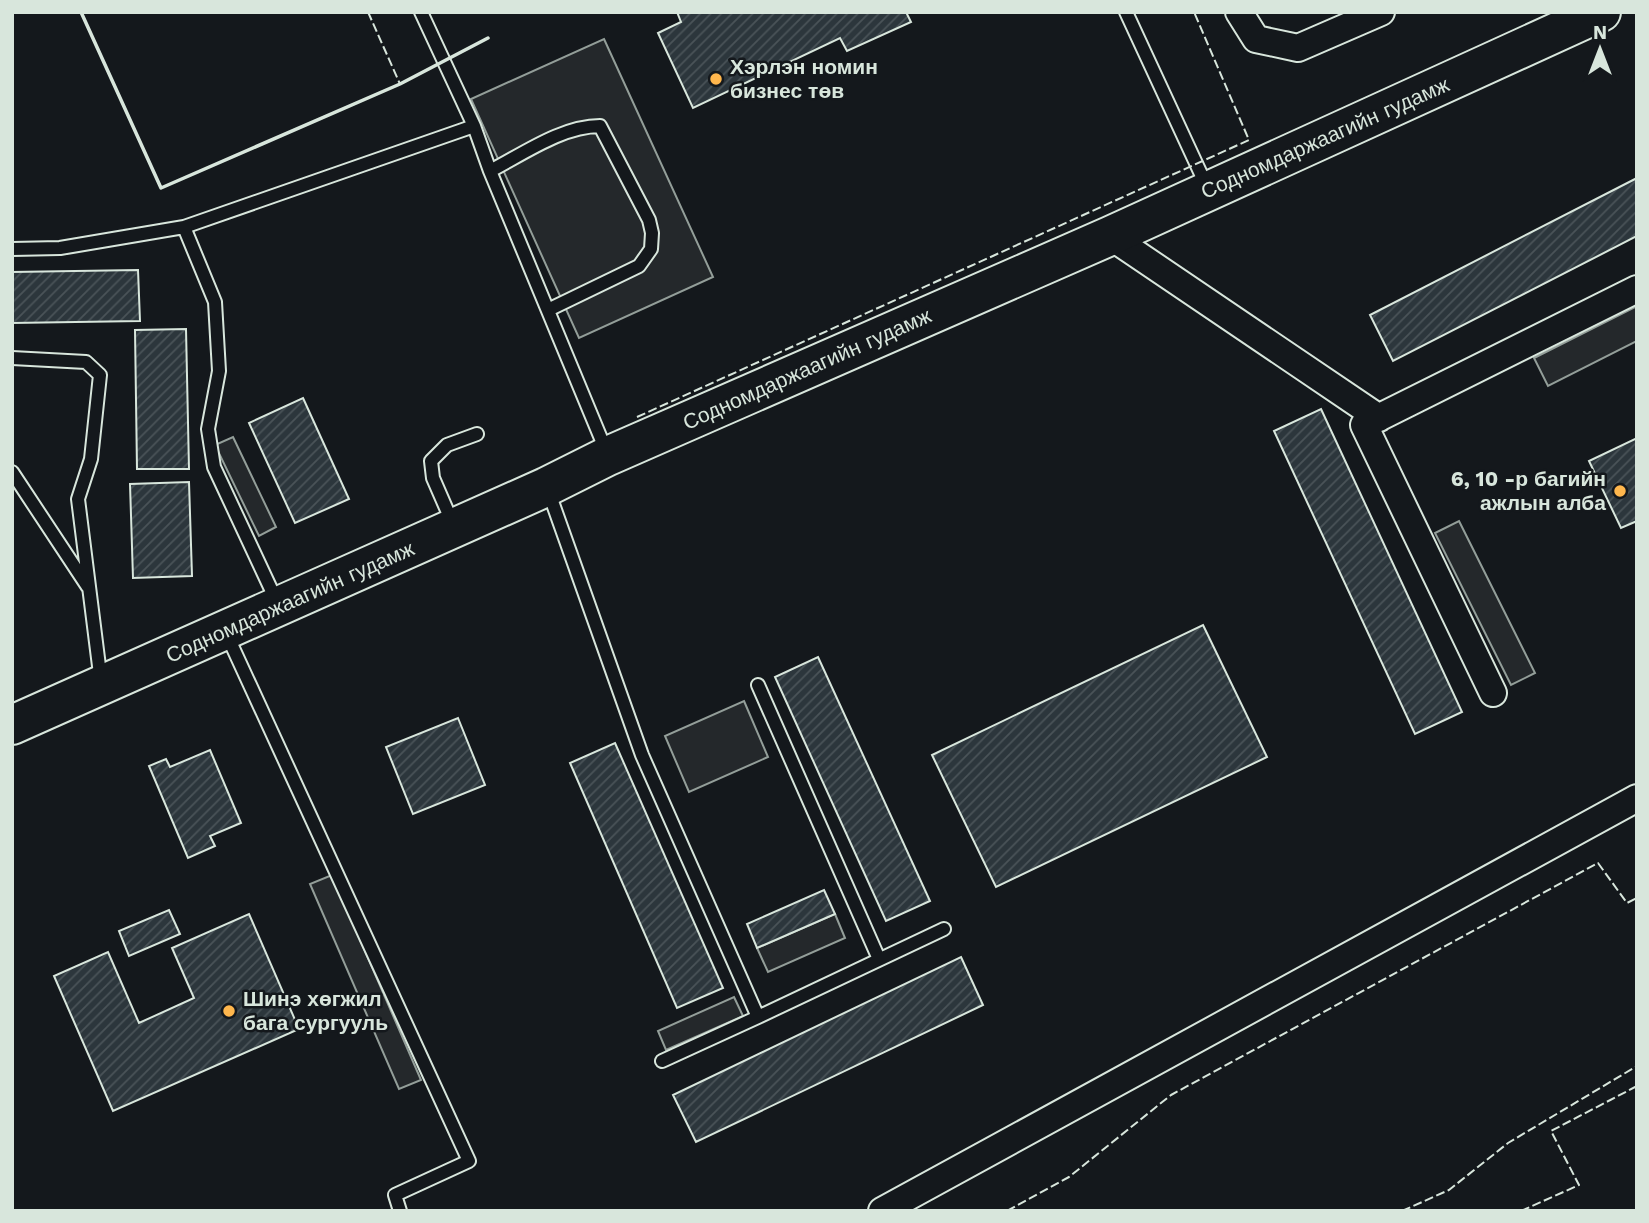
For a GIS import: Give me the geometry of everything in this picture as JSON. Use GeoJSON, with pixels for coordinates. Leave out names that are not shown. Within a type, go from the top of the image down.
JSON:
{"type":"FeatureCollection","features":[{"type":"Feature","properties":{"kind":"main road","name":"Содномдаржаагийн гудамж"},"geometry":{"type":"LineString","coordinates":[[12,725],[546,487],[608,456],[1110,236],[1592,14]]}},
{"type":"Feature","properties":{"kind":"street"},"geometry":{"type":"LineString","coordinates":[[1239,12],[1256,39],[1298,48],[1381,12]]}},
{"type":"Feature","properties":{"kind":"street"},"geometry":{"type":"LineString","coordinates":[[1110,236],[1379,418]]}},
{"type":"Feature","properties":{"kind":"street"},"geometry":{"type":"LineString","coordinates":[[1493,693],[1364,425],[1637,289]]}},
{"type":"Feature","properties":{"kind":"street"},"geometry":{"type":"LineString","coordinates":[[882,1211],[1637,798]]}},
{"type":"Feature","properties":{"kind":"lane"},"geometry":{"type":"LineString","coordinates":[[421,12],[474,126],[490,171],[608,456]]}},
{"type":"Feature","properties":{"kind":"lane"},"geometry":{"type":"LineString","coordinates":[[1126,12],[1209,191]]}},
{"type":"Feature","properties":{"kind":"lane"},"geometry":{"type":"LineString","coordinates":[[12,249],[60,247],[184,227],[474,126]]}},
{"type":"Feature","properties":{"kind":"lane"},"geometry":{"type":"LineString","coordinates":[[490,171],[561,133],[588,126],[600,126],[649,220],[652,249],[639,266],[548,310]]}},
{"type":"Feature","properties":{"kind":"lane"},"geometry":{"type":"LineString","coordinates":[[184,227],[215,302],[219,371],[208,429],[214,467],[279,606]]}},
{"type":"Feature","properties":{"kind":"lane"},"geometry":{"type":"LineString","coordinates":[[12,358],[86,362],[100,375],[90,459],[78,499],[102,686]]}},
{"type":"Feature","properties":{"kind":"lane"},"geometry":{"type":"LineString","coordinates":[[454,527],[433,478],[431,461],[447,445],[477,434]]}},
{"type":"Feature","properties":{"kind":"lane"},"geometry":{"type":"LineString","coordinates":[[12,472],[90,590]]}},
{"type":"Feature","properties":{"kind":"lane"},"geometry":{"type":"LineString","coordinates":[[546,487],[642,755],[758,1017]]}},
{"type":"Feature","properties":{"kind":"lane"},"geometry":{"type":"LineString","coordinates":[[225,631],[469,1161],[396,1195],[400,1211]]}},
{"type":"Feature","properties":{"kind":"lane"},"geometry":{"type":"LineString","coordinates":[[758,685],[879,960]]}},
{"type":"Feature","properties":{"kind":"lane"},"geometry":{"type":"LineString","coordinates":[[662,1061],[944,929]]}},
{"type":"Feature","properties":{"kind":"shaded area"},"geometry":{"type":"Polygon","coordinates":[[[604,39],[713,277],[579,338],[471,99],[604,39]]]}},
{"type":"Feature","properties":{"kind":"shaded area"},"geometry":{"type":"Polygon","coordinates":[[[1637,306],[1637,341],[1548,386],[1534,358],[1637,306]]]}},
{"type":"Feature","properties":{"kind":"shaded area"},"geometry":{"type":"Polygon","coordinates":[[[233,437],[276,527],[259,536],[215,445],[233,437]]]}},
{"type":"Feature","properties":{"kind":"shaded area"},"geometry":{"type":"Polygon","coordinates":[[[1459,521],[1535,673],[1511,685],[1435,533],[1459,521]]]}},
{"type":"Feature","properties":{"kind":"shaded area"},"geometry":{"type":"Polygon","coordinates":[[[744,701],[768,757],[689,792],[665,736],[744,701]]]}},
{"type":"Feature","properties":{"kind":"shaded area"},"geometry":{"type":"Polygon","coordinates":[[[332,875],[421,1080],[399,1089],[310,884],[332,875]]]}},
{"type":"Feature","properties":{"kind":"shaded area"},"geometry":{"type":"Polygon","coordinates":[[[835,914],[845,938],[768,972],[757,948],[835,914]]]}},
{"type":"Feature","properties":{"kind":"shaded area"},"geometry":{"type":"Polygon","coordinates":[[[734,997],[743,1016],[666,1050],[658,1031],[734,997]]]}},
{"type":"Feature","properties":{"kind":"building","name":"Хэрлэн номин бизнес төв"},"geometry":{"type":"Polygon","coordinates":[[[677,12],[906,12],[911,22],[847,51],[840,38],[693,108],[658,33],[681,22],[677,12]]]}},
{"type":"Feature","properties":{"kind":"building"},"geometry":{"type":"Polygon","coordinates":[[[1637,178],[1637,236],[1393,361],[1370,315],[1637,178]]]}},
{"type":"Feature","properties":{"kind":"building"},"geometry":{"type":"Polygon","coordinates":[[[138,270],[140,321],[12,323],[12,272],[138,270]]]}},
{"type":"Feature","properties":{"kind":"building"},"geometry":{"type":"Polygon","coordinates":[[[186,329],[189,469],[137,469],[135,330],[186,329]]]}},
{"type":"Feature","properties":{"kind":"building"},"geometry":{"type":"Polygon","coordinates":[[[303,398],[349,499],[295,523],[249,423],[303,398]]]}},
{"type":"Feature","properties":{"kind":"building"},"geometry":{"type":"Polygon","coordinates":[[[1321,409],[1462,712],[1415,734],[1274,431],[1321,409]]]}},
{"type":"Feature","properties":{"kind":"building","name":"6, 10 -р багийн ажлын алба"},"geometry":{"type":"Polygon","coordinates":[[[1637,438],[1637,521],[1621,528],[1589,461],[1637,438]]]}},
{"type":"Feature","properties":{"kind":"building"},"geometry":{"type":"Polygon","coordinates":[[[189,482],[192,576],[133,578],[130,484],[189,482]]]}},
{"type":"Feature","properties":{"kind":"building"},"geometry":{"type":"Polygon","coordinates":[[[1203,625],[1267,757],[996,887],[932,755],[1203,625]]]}},
{"type":"Feature","properties":{"kind":"building"},"geometry":{"type":"Polygon","coordinates":[[[818,657],[930,901],[886,921],[775,677],[818,657]]]}},
{"type":"Feature","properties":{"kind":"building"},"geometry":{"type":"Polygon","coordinates":[[[458,718],[485,785],[413,814],[386,747],[458,718]]]}},
{"type":"Feature","properties":{"kind":"building"},"geometry":{"type":"Polygon","coordinates":[[[615,743],[723,988],[677,1008],[570,763],[615,743]]]}},
{"type":"Feature","properties":{"kind":"building"},"geometry":{"type":"Polygon","coordinates":[[[210,750],[241,823],[210,836],[215,846],[188,858],[149,766],[166,759],[170,767],[210,750]]]}},
{"type":"Feature","properties":{"kind":"building"},"geometry":{"type":"Polygon","coordinates":[[[824,890],[835,914],[757,948],[747,924],[824,890]]]}},
{"type":"Feature","properties":{"kind":"building"},"geometry":{"type":"Polygon","coordinates":[[[169,910],[180,934],[129,956],[119,931],[169,910]]]}},
{"type":"Feature","properties":{"kind":"building","name":"Шинэ хөгжил бага сургууль"},"geometry":{"type":"Polygon","coordinates":[[[249,914],[299,1029],[113,1111],[54,976],[108,952],[139,1023],[194,998],[172,948],[249,914]]]}},
{"type":"Feature","properties":{"kind":"building"},"geometry":{"type":"Polygon","coordinates":[[[961,957],[983,1005],[696,1142],[673,1095],[961,957]]]}},
{"type":"Feature","properties":{"kind":"fence"},"geometry":{"type":"LineString","coordinates":[[368,12],[400,84]]}},
{"type":"Feature","properties":{"kind":"fence"},"geometry":{"type":"LineString","coordinates":[[637,417],[1249,140],[1194,12]]}},
{"type":"Feature","properties":{"kind":"fence"},"geometry":{"type":"LineString","coordinates":[[1007,1211],[1069,1177],[1171,1095],[1598,863],[1627,903],[1637,898]]}},
{"type":"Feature","properties":{"kind":"fence"},"geometry":{"type":"LineString","coordinates":[[1402,1211],[1449,1190],[1508,1143],[1637,1066]]}},
{"type":"Feature","properties":{"kind":"fence"},"geometry":{"type":"LineString","coordinates":[[1521,1211],[1579,1185],[1551,1131],[1637,1086]]}},
{"type":"Feature","properties":{"kind":"wall"},"geometry":{"type":"LineString","coordinates":[[81,12],[161,188],[400,84],[488,38]]}},
{"type":"Feature","properties":{"kind":"place","name":"Хэрлэн номин бизнес төв"},"geometry":{"type":"Point","coordinates":[716,79]}},
{"type":"Feature","properties":{"kind":"place","name":"6, 10 -р багийн ажлын алба"},"geometry":{"type":"Point","coordinates":[1620,491]}},
{"type":"Feature","properties":{"kind":"place","name":"Шинэ хөгжил бага сургууль"},"geometry":{"type":"Point","coordinates":[229,1011]}}]}
